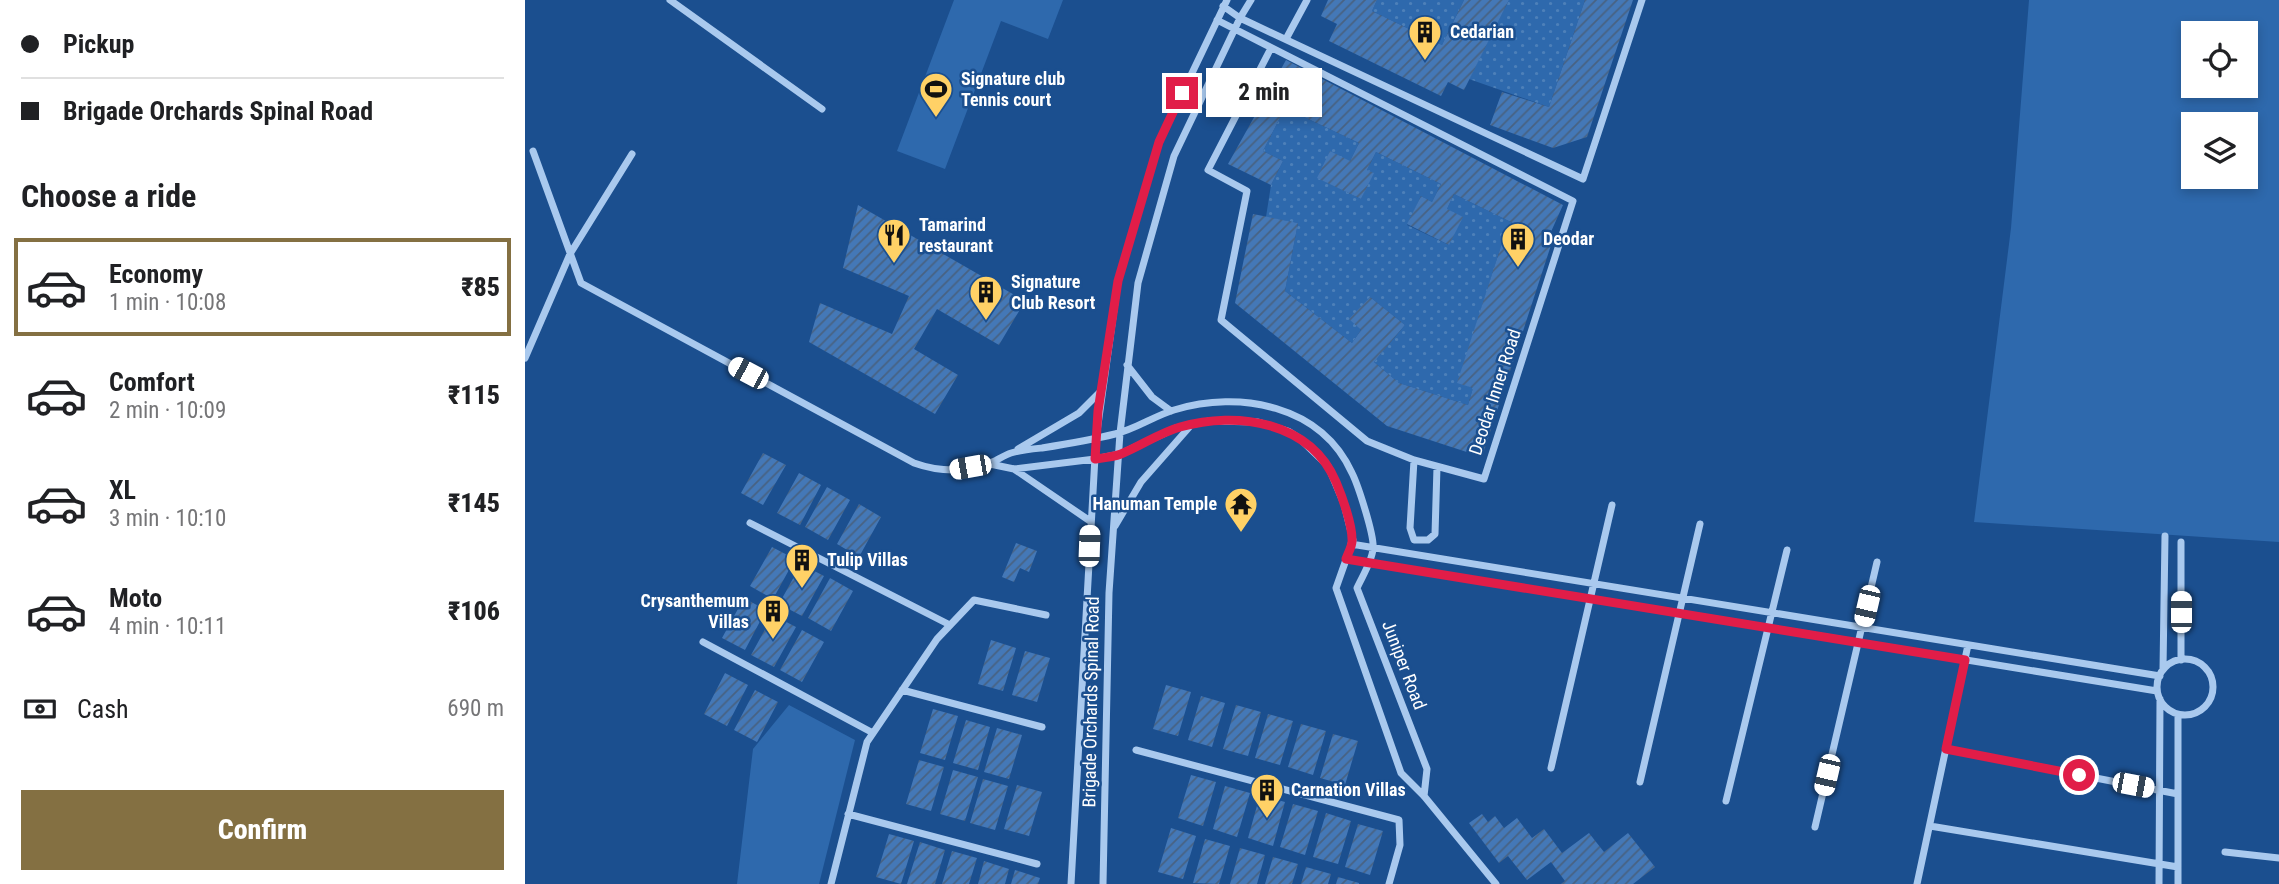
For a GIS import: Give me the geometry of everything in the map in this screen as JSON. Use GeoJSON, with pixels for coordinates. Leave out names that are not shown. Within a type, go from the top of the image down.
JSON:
{"type":"FeatureCollection","features":[{"type":"Feature","properties":{"kind":"street"},"geometry":{"type":"LineString","coordinates":[[670,0],[822,109]]}},
{"type":"Feature","properties":{"kind":"street","name":"Brigade Orchards Spinal Road"},"geometry":{"type":"LineString","coordinates":[[1103,884],[1109,593],[1126,364],[1138,283],[1174,156],[1251,0]]}},
{"type":"Feature","properties":{"kind":"street"},"geometry":{"type":"LineString","coordinates":[[1286,40],[1307,0]]}},
{"type":"Feature","properties":{"kind":"street"},"geometry":{"type":"LineString","coordinates":[[1225,3],[1240,18],[1583,179],[1642,0]]}},
{"type":"Feature","properties":{"kind":"street","name":"Brigade Orchards Spinal Road"},"geometry":{"type":"LineString","coordinates":[[1071,884],[1096,439],[1118,281],[1159,142],[1225,3]]}},
{"type":"Feature","properties":{"kind":"street"},"geometry":{"type":"LineString","coordinates":[[1217,20],[1271,48]]}},
{"type":"Feature","properties":{"kind":"street","name":"Deodar Inner Road"},"geometry":{"type":"LineString","coordinates":[[1271,48],[1573,201],[1484,480],[1413,460],[1367,441],[1221,320],[1247,191],[1208,170],[1271,48]]}},
{"type":"Feature","properties":{"kind":"street"},"geometry":{"type":"LineString","coordinates":[[533,151],[581,283],[914,463],[930,469],[950,471],[989,464],[1079,413],[1101,391]]}},
{"type":"Feature","properties":{"kind":"street"},"geometry":{"type":"LineString","coordinates":[[525,358],[570,254],[632,154]]}},
{"type":"Feature","properties":{"kind":"street"},"geometry":{"type":"LineString","coordinates":[[1126,364],[1152,397],[1171,411]]}},
{"type":"Feature","properties":{"kind":"street"},"geometry":{"type":"LineString","coordinates":[[1011,453],[1120,433],[1171,411],[1207,403],[1244,402],[1278,408],[1309,422],[1333,444],[1351,470],[1374,548]]}},
{"type":"Feature","properties":{"kind":"street"},"geometry":{"type":"LineString","coordinates":[[989,464],[1014,469],[1095,459],[1119,454],[1193,424],[1226,420],[1273,426],[1299,438],[1319,456],[1335,478],[1344,504],[1353,540],[1336,588],[1401,773],[1424,796],[1496,884]]}},
{"type":"Feature","properties":{"kind":"street"},"geometry":{"type":"LineString","coordinates":[[1114,527],[1141,482],[1193,424]]}},
{"type":"Feature","properties":{"kind":"street"},"geometry":{"type":"LineString","coordinates":[[1413,460],[1410,528],[1414,540],[1428,540],[1435,534],[1437,467]]}},
{"type":"Feature","properties":{"kind":"street"},"geometry":{"type":"LineString","coordinates":[[1014,469],[1090,521]]}},
{"type":"Feature","properties":{"kind":"street"},"geometry":{"type":"LineString","coordinates":[[1551,768],[1612,505]]}},
{"type":"Feature","properties":{"kind":"street"},"geometry":{"type":"LineString","coordinates":[[750,523],[950,625]]}},
{"type":"Feature","properties":{"kind":"street"},"geometry":{"type":"LineString","coordinates":[[1640,782],[1699,524]]}},
{"type":"Feature","properties":{"kind":"street"},"geometry":{"type":"LineString","coordinates":[[2159,884],[2158,695],[2162,673],[2165,536]]}},
{"type":"Feature","properties":{"kind":"street"},"geometry":{"type":"LineString","coordinates":[[2181,542],[2181,660]]}},
{"type":"Feature","properties":{"kind":"street"},"geometry":{"type":"LineString","coordinates":[[1351,544],[1968,645],[2162,673]]}},
{"type":"Feature","properties":{"kind":"street","name":"Juniper Road"},"geometry":{"type":"LineString","coordinates":[[1374,548],[1357,588],[1427,769],[1424,796]]}},
{"type":"Feature","properties":{"kind":"street"},"geometry":{"type":"LineString","coordinates":[[1726,802],[1787,550]]}},
{"type":"Feature","properties":{"kind":"street"},"geometry":{"type":"LineString","coordinates":[[1346,559],[1965,660],[2158,695],[2170,711],[2178,714],[2187,715],[2202,710],[2212,696],[2214,688],[2210,673],[2192,660],[2169,664],[2162,673]]}},
{"type":"Feature","properties":{"kind":"street"},"geometry":{"type":"LineString","coordinates":[[1815,827],[1877,562]]}},
{"type":"Feature","properties":{"kind":"street"},"geometry":{"type":"LineString","coordinates":[[831,884],[867,742],[937,639],[974,600],[1046,614]]}},
{"type":"Feature","properties":{"kind":"street"},"geometry":{"type":"LineString","coordinates":[[703,642],[873,733]]}},
{"type":"Feature","properties":{"kind":"street"},"geometry":{"type":"LineString","coordinates":[[1917,884],[1968,645]]}},
{"type":"Feature","properties":{"kind":"street"},"geometry":{"type":"LineString","coordinates":[[902,690],[1042,727]]}},
{"type":"Feature","properties":{"kind":"street"},"geometry":{"type":"LineString","coordinates":[[2178,714],[2178,884]]}},
{"type":"Feature","properties":{"kind":"street"},"geometry":{"type":"LineString","coordinates":[[1946,749],[2178,794]]}},
{"type":"Feature","properties":{"kind":"street"},"geometry":{"type":"LineString","coordinates":[[1136,750],[1399,820],[1400,845],[1389,884]]}},
{"type":"Feature","properties":{"kind":"street"},"geometry":{"type":"LineString","coordinates":[[848,814],[1037,863]]}},
{"type":"Feature","properties":{"kind":"street"},"geometry":{"type":"LineString","coordinates":[[1930,826],[2178,867]]}},
{"type":"Feature","properties":{"kind":"street"},"geometry":{"type":"LineString","coordinates":[[2225,852],[2279,858]]}},
{"type":"Feature","properties":{"kind":"shaded area"},"geometry":{"type":"Polygon","coordinates":[[[954,0],[1063,0],[1048,39],[1001,21],[945,169],[897,151],[954,0]]]}},
{"type":"Feature","properties":{"kind":"shaded area"},"geometry":{"type":"Polygon","coordinates":[[[1377,0],[1464,0],[1442,45],[1372,11],[1377,0]]]}},
{"type":"Feature","properties":{"kind":"shaded area"},"geometry":{"type":"Polygon","coordinates":[[[1509,0],[1585,0],[1549,107],[1469,79],[1509,0]]]}},
{"type":"Feature","properties":{"kind":"shaded area"},"geometry":{"type":"Polygon","coordinates":[[[2029,0],[2279,0],[2279,542],[1974,522],[2011,228],[2029,0]]]}},
{"type":"Feature","properties":{"kind":"shaded area"},"geometry":{"type":"Polygon","coordinates":[[[1285,108],[1359,143],[1350,161],[1318,178],[1361,199],[1373,173],[1367,170],[1376,152],[1441,184],[1432,202],[1421,196],[1407,225],[1449,245],[1447,209],[1454,194],[1525,229],[1520,247],[1502,243],[1458,382],[1473,388],[1468,405],[1399,383],[1374,362],[1405,325],[1370,297],[1350,319],[1361,330],[1352,343],[1285,291],[1298,223],[1266,217],[1271,185],[1283,161],[1263,151],[1285,108]]]}},
{"type":"Feature","properties":{"kind":"shaded area"},"geometry":{"type":"Polygon","coordinates":[[[789,705],[855,740],[819,884],[737,884],[753,749],[789,705]]]}},
{"type":"Feature","properties":{"kind":"building","name":"Cedarian"},"geometry":{"type":"Polygon","coordinates":[[[1328,0],[1377,0],[1372,11],[1442,45],[1464,0],[1509,0],[1464,90],[1448,82],[1441,96],[1329,41],[1337,24],[1321,16],[1328,0]]]}},
{"type":"Feature","properties":{"kind":"building"},"geometry":{"type":"Polygon","coordinates":[[[1585,0],[1633,0],[1587,137],[1553,148],[1490,125],[1502,92],[1549,107],[1585,0]]]}},
{"type":"Feature","properties":{"kind":"building","name":"Deodar"},"geometry":{"type":"Polygon","coordinates":[[[1286,60],[1563,205],[1550,234],[1554,236],[1482,457],[1387,426],[1235,303],[1253,214],[1298,223],[1285,291],[1352,343],[1361,330],[1349,319],[1370,297],[1405,325],[1374,362],[1399,383],[1468,405],[1473,388],[1457,383],[1502,243],[1520,247],[1525,229],[1454,194],[1447,209],[1463,217],[1449,245],[1407,224],[1421,196],[1432,202],[1441,184],[1376,152],[1367,170],[1374,173],[1361,199],[1317,178],[1330,151],[1350,161],[1359,143],[1285,108],[1263,151],[1283,161],[1271,185],[1228,164],[1286,60]]]}},
{"type":"Feature","properties":{"kind":"building","name":"Signature Club Resort"},"geometry":{"type":"Polygon","coordinates":[[[858,205],[1025,301],[999,345],[937,309],[914,349],[958,375],[935,414],[809,342],[820,303],[892,334],[909,296],[843,268],[858,205]]]}},
{"type":"Feature","properties":{"kind":"building"},"geometry":{"type":"Polygon","coordinates":[[[763,453],[786,465],[763,505],[741,493],[763,453]]]}},
{"type":"Feature","properties":{"kind":"building","name":"Tulip Villas"},"geometry":{"type":"Polygon","coordinates":[[[799,473],[821,485],[800,525],[777,513],[799,473]]]}},
{"type":"Feature","properties":{"kind":"building"},"geometry":{"type":"Polygon","coordinates":[[[827,487],[850,500],[828,540],[805,527],[827,487]]]}},
{"type":"Feature","properties":{"kind":"building","name":"Tulip Villas"},"geometry":{"type":"Polygon","coordinates":[[[859,504],[881,517],[859,557],[837,544],[859,504]]]}},
{"type":"Feature","properties":{"kind":"building"},"geometry":{"type":"Polygon","coordinates":[[[1016,543],[1037,551],[1029,572],[1020,568],[1014,582],[1002,577],[1016,543]]]}},
{"type":"Feature","properties":{"kind":"building","name":"Crysanthemum Villas"},"geometry":{"type":"Polygon","coordinates":[[[772,547],[795,559],[773,599],[750,586],[772,547]]]}},
{"type":"Feature","properties":{"kind":"building","name":"Tulip Villas"},"geometry":{"type":"Polygon","coordinates":[[[801,564],[824,576],[802,616],[779,604],[801,564]]]}},
{"type":"Feature","properties":{"kind":"building"},"geometry":{"type":"Polygon","coordinates":[[[830,578],[853,591],[831,631],[808,618],[830,578]]]}},
{"type":"Feature","properties":{"kind":"building"},"geometry":{"type":"Polygon","coordinates":[[[744,598],[766,610],[745,650],[722,638],[744,598]]]}},
{"type":"Feature","properties":{"kind":"building","name":"Crysanthemum Villas"},"geometry":{"type":"Polygon","coordinates":[[[773,615],[796,627],[774,667],[751,655],[773,615]]]}},
{"type":"Feature","properties":{"kind":"building"},"geometry":{"type":"Polygon","coordinates":[[[802,630],[824,642],[802,682],[780,670],[802,630]]]}},
{"type":"Feature","properties":{"kind":"building"},"geometry":{"type":"Polygon","coordinates":[[[991,640],[1016,648],[1003,691],[978,684],[991,640]]]}},
{"type":"Feature","properties":{"kind":"building"},"geometry":{"type":"Polygon","coordinates":[[[1025,651],[1050,658],[1037,702],[1012,695],[1025,651]]]}},
{"type":"Feature","properties":{"kind":"building","name":"Crysanthemum Villas"},"geometry":{"type":"Polygon","coordinates":[[[725,673],[748,685],[727,726],[704,714],[725,673]]]}},
{"type":"Feature","properties":{"kind":"building"},"geometry":{"type":"Polygon","coordinates":[[[1166,685],[1191,692],[1178,736],[1153,729],[1166,685]]]}},
{"type":"Feature","properties":{"kind":"building"},"geometry":{"type":"Polygon","coordinates":[[[755,690],[778,702],[757,742],[734,730],[755,690]]]}},
{"type":"Feature","properties":{"kind":"building"},"geometry":{"type":"Polygon","coordinates":[[[1201,696],[1225,703],[1212,747],[1188,740],[1201,696]]]}},
{"type":"Feature","properties":{"kind":"building","name":"Carnation Villas"},"geometry":{"type":"Polygon","coordinates":[[[1236,705],[1261,712],[1248,756],[1223,749],[1236,705]]]}},
{"type":"Feature","properties":{"kind":"building"},"geometry":{"type":"Polygon","coordinates":[[[933,709],[958,716],[945,760],[920,753],[933,709]]]}},
{"type":"Feature","properties":{"kind":"building"},"geometry":{"type":"Polygon","coordinates":[[[1268,714],[1293,721],[1280,765],[1255,758],[1268,714]]]}},
{"type":"Feature","properties":{"kind":"building"},"geometry":{"type":"Polygon","coordinates":[[[966,720],[990,727],[978,770],[953,763],[966,720]]]}},
{"type":"Feature","properties":{"kind":"building","name":"Carnation Villas"},"geometry":{"type":"Polygon","coordinates":[[[1301,724],[1326,731],[1313,775],[1288,767],[1301,724]]]}},
{"type":"Feature","properties":{"kind":"building"},"geometry":{"type":"Polygon","coordinates":[[[997,728],[1022,735],[1009,779],[984,772],[997,728]]]}},
{"type":"Feature","properties":{"kind":"building"},"geometry":{"type":"Polygon","coordinates":[[[1333,734],[1358,741],[1345,785],[1320,778],[1333,734]]]}},
{"type":"Feature","properties":{"kind":"building"},"geometry":{"type":"Polygon","coordinates":[[[919,760],[944,767],[931,811],[906,804],[919,760]]]}},
{"type":"Feature","properties":{"kind":"building"},"geometry":{"type":"Polygon","coordinates":[[[953,770],[978,777],[965,821],[940,814],[953,770]]]}},
{"type":"Feature","properties":{"kind":"building"},"geometry":{"type":"Polygon","coordinates":[[[1191,775],[1216,782],[1203,826],[1178,818],[1191,775]]]}},
{"type":"Feature","properties":{"kind":"building"},"geometry":{"type":"Polygon","coordinates":[[[983,779],[1008,786],[995,830],[970,823],[983,779]]]}},
{"type":"Feature","properties":{"kind":"building"},"geometry":{"type":"Polygon","coordinates":[[[1017,785],[1042,792],[1029,836],[1004,829],[1017,785]]]}},
{"type":"Feature","properties":{"kind":"building"},"geometry":{"type":"Polygon","coordinates":[[[1225,786],[1250,793],[1237,837],[1213,829],[1225,786]]]}},
{"type":"Feature","properties":{"kind":"building","name":"Carnation Villas"},"geometry":{"type":"Polygon","coordinates":[[[1260,795],[1285,802],[1273,846],[1248,838],[1260,795]]]}},
{"type":"Feature","properties":{"kind":"building"},"geometry":{"type":"Polygon","coordinates":[[[1293,804],[1318,811],[1305,855],[1280,847],[1293,804]]]}},
{"type":"Feature","properties":{"kind":"building"},"geometry":{"type":"Polygon","coordinates":[[[1326,813],[1351,821],[1338,864],[1313,857],[1326,813]]]}},
{"type":"Feature","properties":{"kind":"building"},"geometry":{"type":"Polygon","coordinates":[[[1482,814],[1488,822],[1495,816],[1504,828],[1517,818],[1532,838],[1544,829],[1562,853],[1589,833],[1604,852],[1628,833],[1655,867],[1633,884],[1561,884],[1565,881],[1551,862],[1527,880],[1508,856],[1499,863],[1469,823],[1482,814]]]}},
{"type":"Feature","properties":{"kind":"building","name":"Carnation Villas"},"geometry":{"type":"Polygon","coordinates":[[[1358,824],[1383,831],[1370,875],[1345,867],[1358,824]]]}},
{"type":"Feature","properties":{"kind":"building"},"geometry":{"type":"Polygon","coordinates":[[[1171,828],[1196,836],[1183,879],[1158,872],[1171,828]]]}},
{"type":"Feature","properties":{"kind":"building"},"geometry":{"type":"Polygon","coordinates":[[[889,834],[914,841],[901,884],[876,877],[889,834]]]}},
{"type":"Feature","properties":{"kind":"building"},"geometry":{"type":"Polygon","coordinates":[[[1205,839],[1230,846],[1219,884],[1193,883],[1205,839]]]}},
{"type":"Feature","properties":{"kind":"building"},"geometry":{"type":"Polygon","coordinates":[[[920,842],[945,850],[935,884],[907,884],[920,842]]]}},
{"type":"Feature","properties":{"kind":"building"},"geometry":{"type":"Polygon","coordinates":[[[1240,848],[1265,855],[1257,884],[1230,884],[1240,848]]]}},
{"type":"Feature","properties":{"kind":"building"},"geometry":{"type":"Polygon","coordinates":[[[952,851],[977,858],[969,884],[942,884],[952,851]]]}},
{"type":"Feature","properties":{"kind":"building"},"geometry":{"type":"Polygon","coordinates":[[[1273,857],[1298,864],[1292,884],[1265,884],[1273,857]]]}},
{"type":"Feature","properties":{"kind":"building"},"geometry":{"type":"Polygon","coordinates":[[[984,861],[1009,869],[1005,884],[978,884],[984,861]]]}},
{"type":"Feature","properties":{"kind":"building"},"geometry":{"type":"Polygon","coordinates":[[[1306,867],[1331,874],[1328,884],[1301,884],[1306,867]]]}},
{"type":"Feature","properties":{"kind":"building"},"geometry":{"type":"Polygon","coordinates":[[[1015,870],[1040,878],[1038,884],[1011,884],[1015,870]]]}},
{"type":"Feature","properties":{"kind":"building"},"geometry":{"type":"Polygon","coordinates":[[[1338,877],[1359,883],[1359,884],[1336,884],[1338,877]]]}},
{"type":"Feature","properties":{"kind":"place","name":"Cedarian"},"geometry":{"type":"Point","coordinates":[1425,62]}},
{"type":"Feature","properties":{"kind":"place","name":"Signature club Tennis court"},"geometry":{"type":"Point","coordinates":[936,119]}},
{"type":"Feature","properties":{"kind":"place","name":"Tamarind restaurant"},"geometry":{"type":"Point","coordinates":[894,265]}},
{"type":"Feature","properties":{"kind":"place","name":"Deodar"},"geometry":{"type":"Point","coordinates":[1518,269]}},
{"type":"Feature","properties":{"kind":"place","name":"Signature Club Resort"},"geometry":{"type":"Point","coordinates":[986,322]}},
{"type":"Feature","properties":{"kind":"place","name":"Hanuman Temple"},"geometry":{"type":"Point","coordinates":[1241,534]}},
{"type":"Feature","properties":{"kind":"place","name":"Tulip Villas"},"geometry":{"type":"Point","coordinates":[802,590]}},
{"type":"Feature","properties":{"kind":"place","name":"Crysanthemum Villas"},"geometry":{"type":"Point","coordinates":[773,641]}},
{"type":"Feature","properties":{"kind":"place","name":"Carnation Villas"},"geometry":{"type":"Point","coordinates":[1267,820]}},
{"type":"Feature","properties":{"kind":"route"},"geometry":{"type":"LineString","coordinates":[[1182,93],[1159,142],[1118,281],[1098,411],[1095,459],[1119,454],[1176,428],[1209,421],[1258,422],[1273,426],[1288,431],[1310,446],[1335,478],[1353,540],[1346,559],[1965,660],[1946,749],[2079,775]]}}]}
